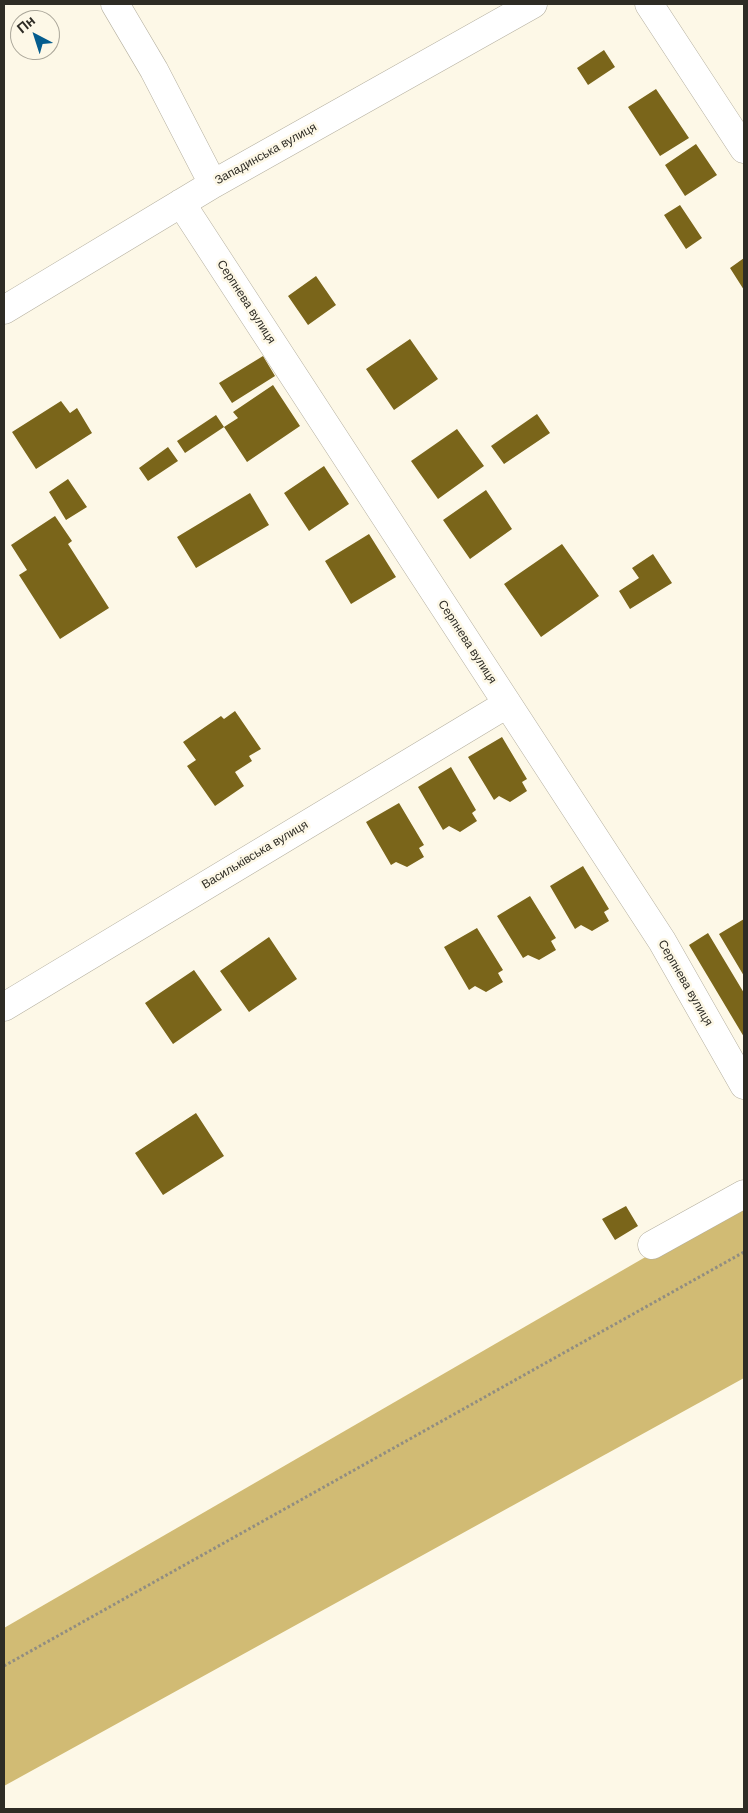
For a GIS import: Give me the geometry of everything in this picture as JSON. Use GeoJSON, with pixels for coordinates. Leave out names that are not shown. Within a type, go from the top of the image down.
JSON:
{"type":"FeatureCollection","features":[{"type":"Feature","properties":{"kind":"street"},"geometry":{"type":"LineString","coordinates":[[115,4],[154,70],[213,184]]}},
{"type":"Feature","properties":{"kind":"street","name":"Западинська вулиця"},"geometry":{"type":"LineString","coordinates":[[4,310],[213,184],[533,4]]}},
{"type":"Feature","properties":{"kind":"street"},"geometry":{"type":"LineString","coordinates":[[649,4],[744,149]]}},
{"type":"Feature","properties":{"kind":"street","name":"Серпнева вулиця"},"geometry":{"type":"LineString","coordinates":[[181,203],[662,941],[744,1085]]}},
{"type":"Feature","properties":{"kind":"street","name":"Васильківська вулиця"},"geometry":{"type":"LineString","coordinates":[[4,1007],[507,704]]}},
{"type":"Feature","properties":{"kind":"street"},"geometry":{"type":"LineString","coordinates":[[652,1246],[744,1194]]}},
{"type":"Feature","properties":{"kind":"path"},"geometry":{"type":"LineString","coordinates":[[4,1666],[744,1252]]}},
{"type":"Feature","properties":{"kind":"shaded area"},"geometry":{"type":"Polygon","coordinates":[[[744,1200],[744,1378],[4,1786],[4,1628],[744,1200]]]}},
{"type":"Feature","properties":{"kind":"building"},"geometry":{"type":"Polygon","coordinates":[[[604,50],[615,67],[588,85],[577,68],[604,50]]]}},
{"type":"Feature","properties":{"kind":"building"},"geometry":{"type":"Polygon","coordinates":[[[656,89],[689,138],[660,156],[628,107],[656,89]]]}},
{"type":"Feature","properties":{"kind":"building"},"geometry":{"type":"Polygon","coordinates":[[[696,144],[717,175],[685,196],[665,165],[696,144]]]}},
{"type":"Feature","properties":{"kind":"building"},"geometry":{"type":"Polygon","coordinates":[[[680,205],[702,238],[686,249],[664,215],[680,205]]]}},
{"type":"Feature","properties":{"kind":"building"},"geometry":{"type":"Polygon","coordinates":[[[744,258],[744,290],[730,268],[744,258]]]}},
{"type":"Feature","properties":{"kind":"building"},"geometry":{"type":"Polygon","coordinates":[[[316,276],[336,305],[308,325],[288,296],[316,276]]]}},
{"type":"Feature","properties":{"kind":"building"},"geometry":{"type":"Polygon","coordinates":[[[410,339],[438,379],[394,410],[366,369],[410,339]]]}},
{"type":"Feature","properties":{"kind":"building"},"geometry":{"type":"Polygon","coordinates":[[[263,356],[275,376],[232,403],[219,383],[263,356]]]}},
{"type":"Feature","properties":{"kind":"building"},"geometry":{"type":"Polygon","coordinates":[[[273,385],[300,426],[247,462],[224,427],[238,418],[233,412],[273,385]]]}},
{"type":"Feature","properties":{"kind":"building"},"geometry":{"type":"Polygon","coordinates":[[[61,401],[70,413],[77,408],[92,433],[36,469],[12,432],[61,401]]]}},
{"type":"Feature","properties":{"kind":"building"},"geometry":{"type":"Polygon","coordinates":[[[537,414],[550,433],[504,464],[491,446],[537,414]]]}},
{"type":"Feature","properties":{"kind":"building"},"geometry":{"type":"Polygon","coordinates":[[[216,415],[224,427],[185,453],[177,441],[216,415]]]}},
{"type":"Feature","properties":{"kind":"building"},"geometry":{"type":"Polygon","coordinates":[[[457,429],[484,466],[438,499],[411,461],[457,429]]]}},
{"type":"Feature","properties":{"kind":"building"},"geometry":{"type":"Polygon","coordinates":[[[168,447],[178,461],[148,481],[139,468],[168,447]]]}},
{"type":"Feature","properties":{"kind":"building"},"geometry":{"type":"Polygon","coordinates":[[[324,466],[349,504],[309,531],[284,493],[324,466]]]}},
{"type":"Feature","properties":{"kind":"building"},"geometry":{"type":"Polygon","coordinates":[[[68,479],[87,507],[66,520],[49,492],[68,479]]]}},
{"type":"Feature","properties":{"kind":"building"},"geometry":{"type":"Polygon","coordinates":[[[486,490],[512,529],[470,559],[443,520],[486,490]]]}},
{"type":"Feature","properties":{"kind":"building"},"geometry":{"type":"Polygon","coordinates":[[[250,493],[269,525],[196,568],[177,537],[250,493]]]}},
{"type":"Feature","properties":{"kind":"building"},"geometry":{"type":"Polygon","coordinates":[[[55,516],[72,541],[68,544],[109,608],[60,639],[19,575],[27,570],[11,545],[55,516]]]}},
{"type":"Feature","properties":{"kind":"building"},"geometry":{"type":"Polygon","coordinates":[[[369,534],[396,577],[351,604],[325,561],[369,534]]]}},
{"type":"Feature","properties":{"kind":"building"},"geometry":{"type":"Polygon","coordinates":[[[562,544],[599,596],[541,637],[504,584],[562,544]]]}},
{"type":"Feature","properties":{"kind":"building"},"geometry":{"type":"Polygon","coordinates":[[[653,554],[672,583],[630,609],[619,591],[639,578],[632,568],[653,554]]]}},
{"type":"Feature","properties":{"kind":"building"},"geometry":{"type":"Polygon","coordinates":[[[235,711],[261,749],[249,756],[252,761],[235,772],[244,786],[215,806],[187,766],[196,760],[183,742],[221,716],[224,719],[235,711]]]}},
{"type":"Feature","properties":{"kind":"building"},"geometry":{"type":"Polygon","coordinates":[[[502,737],[527,779],[522,782],[527,791],[510,802],[499,796],[494,800],[468,757],[502,737]]]}},
{"type":"Feature","properties":{"kind":"building"},"geometry":{"type":"Polygon","coordinates":[[[451,767],[476,810],[472,813],[477,821],[460,832],[449,826],[443,830],[418,787],[451,767]]]}},
{"type":"Feature","properties":{"kind":"building"},"geometry":{"type":"Polygon","coordinates":[[[399,803],[424,845],[419,848],[424,857],[407,867],[396,862],[391,865],[366,822],[399,803]]]}},
{"type":"Feature","properties":{"kind":"building"},"geometry":{"type":"Polygon","coordinates":[[[583,866],[609,909],[604,912],[609,921],[592,931],[581,925],[575,929],[550,886],[583,866]]]}},
{"type":"Feature","properties":{"kind":"building"},"geometry":{"type":"Polygon","coordinates":[[[530,896],[556,938],[551,941],[556,950],[539,960],[528,955],[523,958],[497,916],[530,896]]]}},
{"type":"Feature","properties":{"kind":"building"},"geometry":{"type":"Polygon","coordinates":[[[744,919],[744,976],[719,934],[744,919]]]}},
{"type":"Feature","properties":{"kind":"building"},"geometry":{"type":"Polygon","coordinates":[[[477,928],[503,970],[498,973],[503,982],[486,992],[475,986],[469,990],[444,947],[477,928]]]}},
{"type":"Feature","properties":{"kind":"building"},"geometry":{"type":"Polygon","coordinates":[[[708,933],[744,993],[744,1037],[689,945],[708,933]]]}},
{"type":"Feature","properties":{"kind":"building"},"geometry":{"type":"Polygon","coordinates":[[[269,937],[297,979],[249,1012],[220,971],[269,937]]]}},
{"type":"Feature","properties":{"kind":"building"},"geometry":{"type":"Polygon","coordinates":[[[194,970],[222,1010],[173,1044],[145,1003],[194,970]]]}},
{"type":"Feature","properties":{"kind":"building"},"geometry":{"type":"Polygon","coordinates":[[[196,1113],[224,1156],[163,1195],[135,1153],[196,1113]]]}},
{"type":"Feature","properties":{"kind":"building"},"geometry":{"type":"Polygon","coordinates":[[[626,1206],[638,1226],[615,1240],[602,1219],[626,1206]]]}}]}
